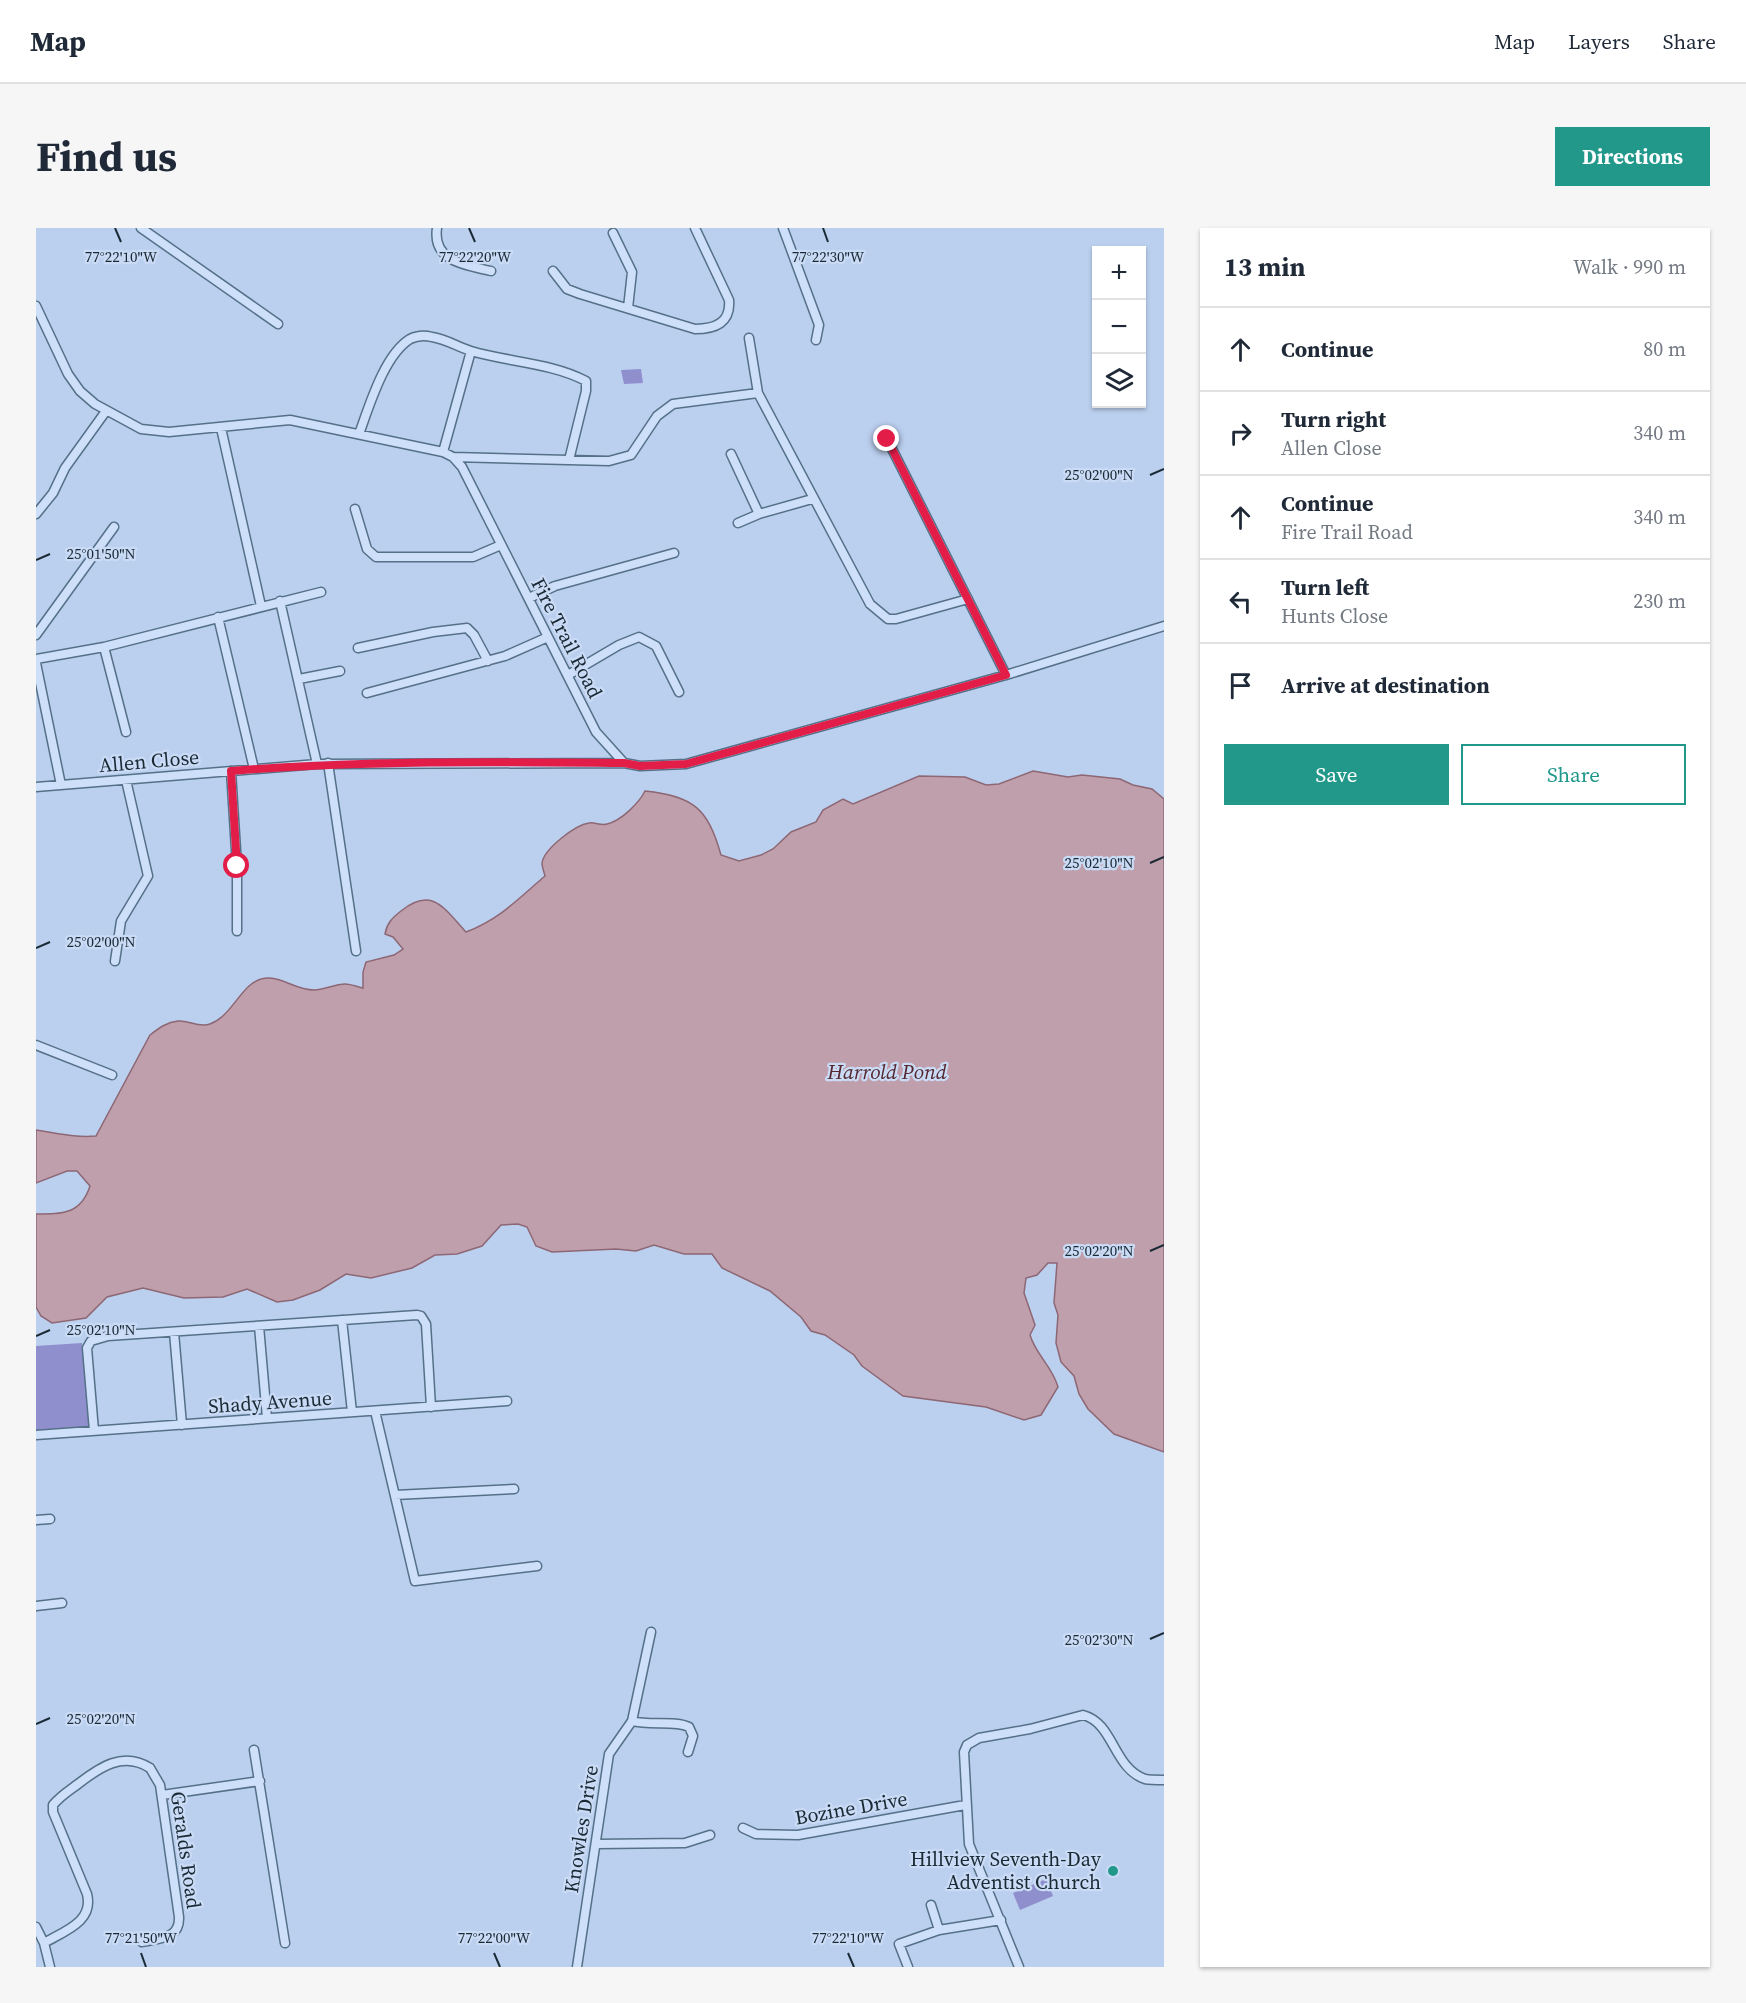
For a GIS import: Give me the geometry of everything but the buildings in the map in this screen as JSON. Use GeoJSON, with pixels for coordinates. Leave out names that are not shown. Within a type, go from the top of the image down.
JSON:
{"type":"FeatureCollection","features":[{"type":"Feature","properties":{"kind":"street"},"geometry":{"type":"LineString","coordinates":[[141,228],[278,324]]}},
{"type":"Feature","properties":{"kind":"street"},"geometry":{"type":"LineString","coordinates":[[436,228],[438,245],[449,259],[491,271]]}},
{"type":"Feature","properties":{"kind":"street"},"geometry":{"type":"LineString","coordinates":[[553,271],[567,289],[695,329],[714,329],[724,320],[730,310],[729,300],[695,228]]}},
{"type":"Feature","properties":{"kind":"street"},"geometry":{"type":"LineString","coordinates":[[783,228],[819,325],[816,340]]}},
{"type":"Feature","properties":{"kind":"street"},"geometry":{"type":"LineString","coordinates":[[613,233],[632,272],[628,308]]}},
{"type":"Feature","properties":{"kind":"street","name":"Fire Trail Road"},"geometry":{"type":"LineString","coordinates":[[36,306],[71,379],[90,401],[149,431],[221,428],[290,420],[443,452],[453,457],[462,467],[596,732],[624,763]]}},
{"type":"Feature","properties":{"kind":"street"},"geometry":{"type":"LineString","coordinates":[[359,434],[377,383],[408,340],[418,335],[434,337],[471,351],[568,374],[586,381],[586,392],[569,460]]}},
{"type":"Feature","properties":{"kind":"street"},"geometry":{"type":"LineString","coordinates":[[749,338],[758,393],[812,499],[870,604],[878,613],[888,618],[896,618],[968,599]]}},
{"type":"Feature","properties":{"kind":"street"},"geometry":{"type":"LineString","coordinates":[[443,452],[471,351]]}},
{"type":"Feature","properties":{"kind":"street"},"geometry":{"type":"LineString","coordinates":[[453,457],[609,461],[631,454],[657,416],[673,404],[758,393]]}},
{"type":"Feature","properties":{"kind":"street"},"geometry":{"type":"LineString","coordinates":[[36,514],[106,411]]}},
{"type":"Feature","properties":{"kind":"street"},"geometry":{"type":"LineString","coordinates":[[221,428],[261,606]]}},
{"type":"Feature","properties":{"kind":"street"},"geometry":{"type":"LineString","coordinates":[[887,439],[1006,675]]}},
{"type":"Feature","properties":{"kind":"street"},"geometry":{"type":"LineString","coordinates":[[731,454],[759,514]]}},
{"type":"Feature","properties":{"kind":"street"},"geometry":{"type":"LineString","coordinates":[[738,523],[759,514],[812,499]]}},
{"type":"Feature","properties":{"kind":"street"},"geometry":{"type":"LineString","coordinates":[[355,509],[367,549],[376,557],[473,557],[501,545]]}},
{"type":"Feature","properties":{"kind":"street"},"geometry":{"type":"LineString","coordinates":[[36,635],[114,527]]}},
{"type":"Feature","properties":{"kind":"street"},"geometry":{"type":"LineString","coordinates":[[529,598],[555,586],[674,553]]}},
{"type":"Feature","properties":{"kind":"street"},"geometry":{"type":"LineString","coordinates":[[61,785],[36,661],[104,647],[321,592]]}},
{"type":"Feature","properties":{"kind":"street"},"geometry":{"type":"LineString","coordinates":[[280,601],[317,764]]}},
{"type":"Feature","properties":{"kind":"street"},"geometry":{"type":"LineString","coordinates":[[218,617],[254,769]]}},
{"type":"Feature","properties":{"kind":"street"},"geometry":{"type":"LineString","coordinates":[[624,763],[640,766],[686,764],[720,756],[1006,675],[1164,626]]}},
{"type":"Feature","properties":{"kind":"street"},"geometry":{"type":"LineString","coordinates":[[358,648],[433,632],[467,628],[474,635],[488,661]]}},
{"type":"Feature","properties":{"kind":"street"},"geometry":{"type":"LineString","coordinates":[[367,693],[488,661],[548,637]]}},
{"type":"Feature","properties":{"kind":"street"},"geometry":{"type":"LineString","coordinates":[[568,675],[619,645],[639,638],[656,646],[679,692]]}},
{"type":"Feature","properties":{"kind":"street"},"geometry":{"type":"LineString","coordinates":[[104,647],[126,732]]}},
{"type":"Feature","properties":{"kind":"street"},"geometry":{"type":"LineString","coordinates":[[299,679],[340,671]]}},
{"type":"Feature","properties":{"kind":"street"},"geometry":{"type":"LineString","coordinates":[[328,763],[356,951]]}},
{"type":"Feature","properties":{"kind":"street","name":"Allen Close"},"geometry":{"type":"LineString","coordinates":[[36,787],[328,763],[624,763]]}},
{"type":"Feature","properties":{"kind":"street"},"geometry":{"type":"LineString","coordinates":[[231,771],[237,866],[237,931]]}},
{"type":"Feature","properties":{"kind":"street"},"geometry":{"type":"LineString","coordinates":[[115,961],[121,921],[148,876],[126,780]]}},
{"type":"Feature","properties":{"kind":"street"},"geometry":{"type":"LineString","coordinates":[[36,1045],[112,1075]]}},
{"type":"Feature","properties":{"kind":"street"},"geometry":{"type":"LineString","coordinates":[[94,1431],[89,1343],[108,1336],[421,1316],[426,1324],[431,1407]]}},
{"type":"Feature","properties":{"kind":"street"},"geometry":{"type":"LineString","coordinates":[[342,1320],[352,1412]]}},
{"type":"Feature","properties":{"kind":"street"},"geometry":{"type":"LineString","coordinates":[[259,1326],[267,1418]]}},
{"type":"Feature","properties":{"kind":"street"},"geometry":{"type":"LineString","coordinates":[[174,1332],[182,1425]]}},
{"type":"Feature","properties":{"kind":"street","name":"Shady Avenue"},"geometry":{"type":"LineString","coordinates":[[36,1435],[507,1401]]}},
{"type":"Feature","properties":{"kind":"street"},"geometry":{"type":"LineString","coordinates":[[375,1411],[416,1581],[537,1566]]}},
{"type":"Feature","properties":{"kind":"street"},"geometry":{"type":"LineString","coordinates":[[395,1495],[514,1489]]}},
{"type":"Feature","properties":{"kind":"street"},"geometry":{"type":"LineString","coordinates":[[36,1520],[50,1518]]}},
{"type":"Feature","properties":{"kind":"street"},"geometry":{"type":"LineString","coordinates":[[36,1606],[62,1603]]}},
{"type":"Feature","properties":{"kind":"street","name":"Knowles Drive"},"geometry":{"type":"LineString","coordinates":[[577,1967],[609,1754],[632,1721],[651,1632]]}},
{"type":"Feature","properties":{"kind":"street"},"geometry":{"type":"LineString","coordinates":[[1019,1967],[970,1848],[965,1805],[964,1752],[969,1743],[979,1738],[1030,1729],[1079,1714],[1087,1715],[1100,1726],[1117,1754],[1129,1768],[1145,1779],[1164,1780]]}},
{"type":"Feature","properties":{"kind":"street"},"geometry":{"type":"LineString","coordinates":[[632,1721],[651,1725],[677,1724],[689,1727],[693,1736],[688,1752]]}},
{"type":"Feature","properties":{"kind":"street"},"geometry":{"type":"LineString","coordinates":[[254,1749],[285,1942]]}},
{"type":"Feature","properties":{"kind":"street","name":"Geralds Road"},"geometry":{"type":"LineString","coordinates":[[44,1943],[81,1921],[88,1907],[87,1894],[53,1812],[54,1803],[94,1772],[119,1761],[136,1762],[150,1768],[158,1778],[179,1923],[172,1935],[142,1942]]}},
{"type":"Feature","properties":{"kind":"street"},"geometry":{"type":"LineString","coordinates":[[162,1795],[260,1781]]}},
{"type":"Feature","properties":{"kind":"street","name":"Bozine Drive"},"geometry":{"type":"LineString","coordinates":[[743,1828],[756,1834],[798,1835],[965,1805]]}},
{"type":"Feature","properties":{"kind":"street"},"geometry":{"type":"LineString","coordinates":[[596,1844],[685,1843],[710,1835]]}},
{"type":"Feature","properties":{"kind":"street"},"geometry":{"type":"LineString","coordinates":[[931,1905],[939,1930]]}},
{"type":"Feature","properties":{"kind":"street"},"geometry":{"type":"LineString","coordinates":[[908,1967],[899,1944],[939,1930],[1001,1920]]}},
{"type":"Feature","properties":{"kind":"street"},"geometry":{"type":"LineString","coordinates":[[36,1927],[44,1943],[50,1967]]}},
{"type":"Feature","properties":{"kind":"shaded area"},"geometry":{"type":"Polygon","coordinates":[[[641,369],[643,383],[624,384],[621,370],[641,369]]]}},
{"type":"Feature","properties":{"kind":"shaded area"},"geometry":{"type":"Polygon","coordinates":[[[82,1343],[90,1427],[36,1431],[36,1346],[82,1343]]]}},
{"type":"Feature","properties":{"kind":"shaded area"},"geometry":{"type":"Polygon","coordinates":[[[1046,1879],[1053,1896],[1020,1910],[1013,1893],[1046,1879]]]}},
{"type":"Feature","properties":{"kind":"water","name":"Harrold Pond"},"geometry":{"type":"Polygon","coordinates":[[[1033,771],[1068,777],[1082,775],[1120,779],[1133,785],[1152,789],[1164,799],[1164,1452],[1114,1434],[1088,1409],[1079,1394],[1074,1376],[1061,1362],[1056,1343],[1058,1315],[1054,1303],[1057,1263],[1048,1263],[1037,1275],[1026,1278],[1024,1293],[1035,1325],[1030,1335],[1058,1387],[1041,1415],[1024,1420],[986,1407],[903,1396],[862,1366],[854,1355],[825,1335],[811,1331],[801,1317],[770,1291],[722,1268],[712,1254],[684,1254],[654,1245],[636,1251],[616,1249],[552,1252],[536,1246],[527,1227],[518,1224],[501,1225],[482,1246],[457,1254],[435,1255],[412,1268],[371,1278],[346,1274],[320,1290],[293,1300],[277,1302],[247,1289],[223,1297],[184,1298],[143,1288],[107,1297],[86,1318],[52,1323],[41,1316],[36,1307],[36,1214],[70,1211],[82,1202],[90,1186],[77,1171],[67,1171],[36,1183],[36,1130],[73,1136],[96,1136],[150,1035],[163,1026],[178,1021],[201,1025],[210,1024],[226,1013],[249,986],[265,978],[273,978],[297,987],[314,990],[345,984],[363,988],[363,972],[366,962],[394,955],[403,949],[393,937],[385,934],[390,921],[401,911],[421,900],[429,900],[444,908],[466,932],[478,927],[508,908],[545,876],[542,863],[544,857],[561,838],[583,825],[605,824],[618,819],[634,806],[645,791],[662,793],[687,801],[704,816],[711,826],[721,855],[739,861],[773,849],[791,832],[816,822],[823,810],[843,799],[853,804],[919,776],[965,777],[986,785],[999,784],[1033,771]]]}},
{"type":"Feature","properties":{"kind":"place","name":"Hillview Seventh-Day Adventist Church"},"geometry":{"type":"Point","coordinates":[1113,1871]}},
{"type":"Feature","properties":{"kind":"route"},"geometry":{"type":"LineString","coordinates":[[237,866],[231,771],[317,764],[385,762],[624,763],[640,766],[686,764],[1006,675],[887,439]]}}]}
